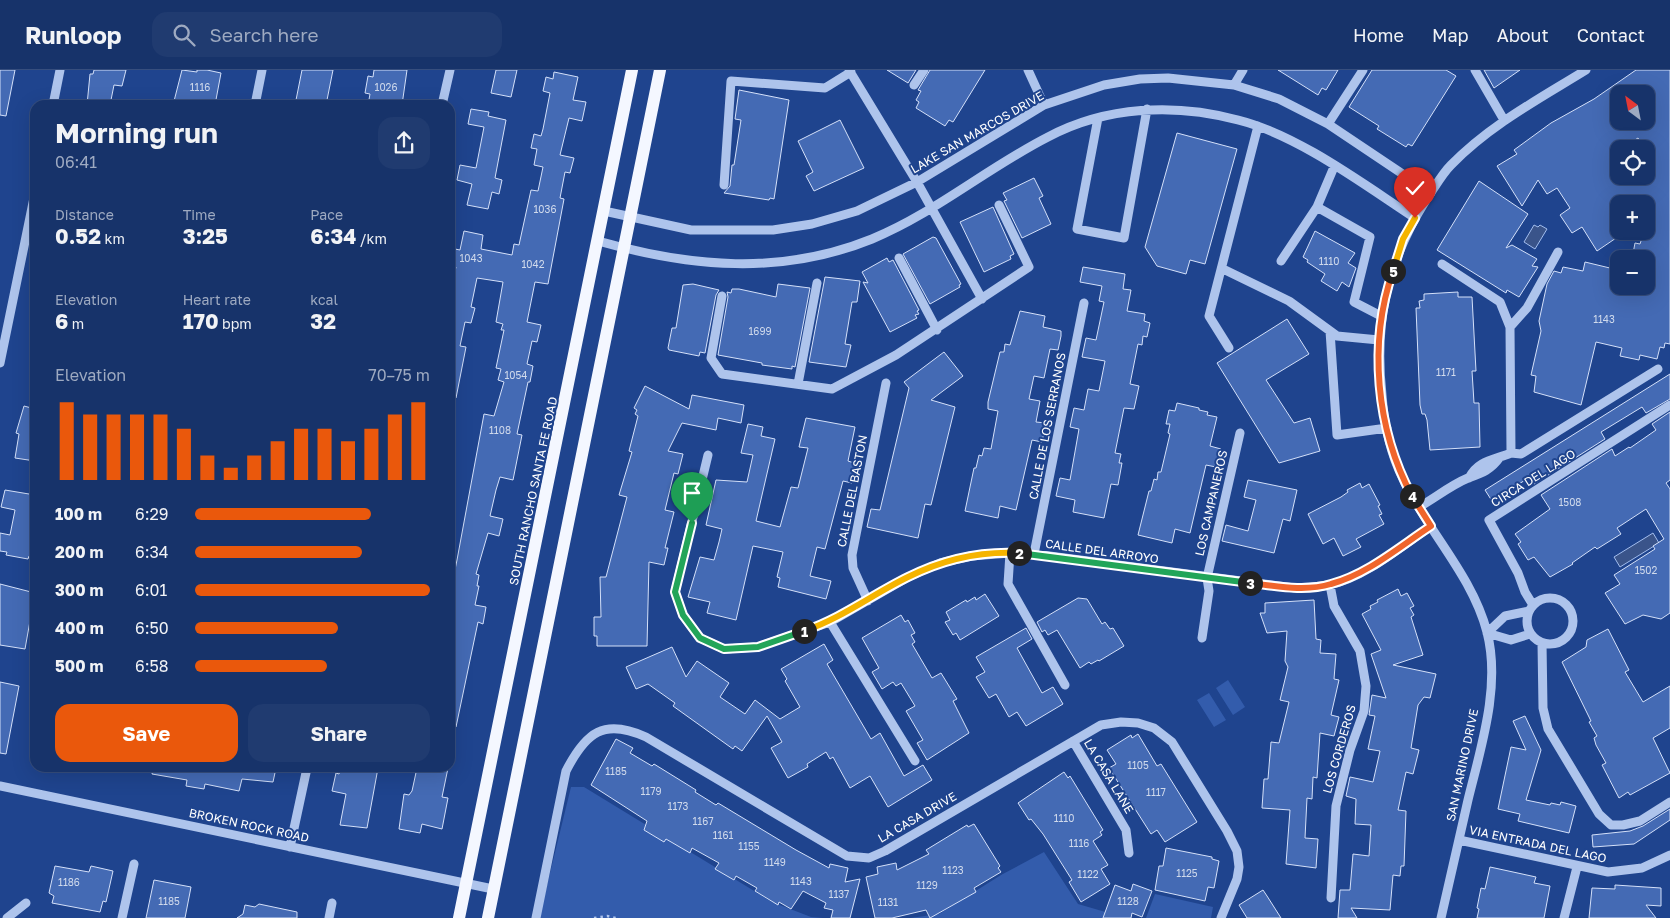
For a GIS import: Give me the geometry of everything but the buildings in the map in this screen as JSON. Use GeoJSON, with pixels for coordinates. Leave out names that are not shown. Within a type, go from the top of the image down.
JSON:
{"type":"FeatureCollection","features":[{"type":"Feature","properties":{"kind":"main road","name":"SOUTH RANCHO SANTA FE ROAD"},"geometry":{"type":"LineString","coordinates":[[459,918],[632,70]]}},
{"type":"Feature","properties":{"kind":"main road"},"geometry":{"type":"LineString","coordinates":[[488,918],[660,70]]}},
{"type":"Feature","properties":{"kind":"street"},"geometry":{"type":"LineString","coordinates":[[54,100],[60,70]]}},
{"type":"Feature","properties":{"kind":"street"},"geometry":{"type":"LineString","coordinates":[[256,100],[262,70]]}},
{"type":"Feature","properties":{"kind":"street"},"geometry":{"type":"LineString","coordinates":[[443,100],[450,70]]}},
{"type":"Feature","properties":{"kind":"street"},"geometry":{"type":"LineString","coordinates":[[914,85],[924,70]]}},
{"type":"Feature","properties":{"kind":"street"},"geometry":{"type":"LineString","coordinates":[[1028,70],[1044,105]]}},
{"type":"Feature","properties":{"kind":"street"},"geometry":{"type":"LineString","coordinates":[[1234,85],[1243,70]]}},
{"type":"Feature","properties":{"kind":"street"},"geometry":{"type":"LineString","coordinates":[[1328,124],[1363,70]]}},
{"type":"Feature","properties":{"kind":"street"},"geometry":{"type":"LineString","coordinates":[[1474,70],[1504,120]]}},
{"type":"Feature","properties":{"kind":"street","name":"SAN MARINO DRIVE"},"geometry":{"type":"LineString","coordinates":[[1441,918],[1485,729],[1491,673],[1487,633],[1474,596],[1402,478],[1394,457],[1387,428],[1379,372],[1381,316],[1403,239],[1449,166],[1504,120],[1586,70]]}},
{"type":"Feature","properties":{"kind":"street"},"geometry":{"type":"LineString","coordinates":[[724,185],[731,81],[825,88],[850,71],[917,182],[982,299]]}},
{"type":"Feature","properties":{"kind":"street","name":"LAKE SAN MARCOS DRIVE"},"geometry":{"type":"LineString","coordinates":[[604,211],[691,230],[773,230],[812,224],[857,211],[917,182],[1044,105],[1139,74],[1234,85],[1279,99],[1328,124],[1430,194]]}},
{"type":"Feature","properties":{"kind":"street"},"geometry":{"type":"LineString","coordinates":[[598,241],[647,255],[719,264],[746,265],[796,260],[835,251],[871,239],[932,208],[1049,136],[1098,118],[1147,109],[1166,108],[1200,112],[1258,126],[1293,142],[1415,218]]}},
{"type":"Feature","properties":{"kind":"street"},"geometry":{"type":"LineString","coordinates":[[1098,118],[1077,229],[1124,238],[1147,109]]}},
{"type":"Feature","properties":{"kind":"street"},"geometry":{"type":"LineString","coordinates":[[1229,348],[1209,316],[1223,269],[1258,126]]}},
{"type":"Feature","properties":{"kind":"street"},"geometry":{"type":"LineString","coordinates":[[1282,261],[1317,207],[1334,167]]}},
{"type":"Feature","properties":{"kind":"street"},"geometry":{"type":"LineString","coordinates":[[722,296],[711,358],[722,374],[832,390],[896,356],[1028,267],[999,205]]}},
{"type":"Feature","properties":{"kind":"street"},"geometry":{"type":"LineString","coordinates":[[1317,207],[1370,237],[1354,302],[1381,316]]}},
{"type":"Feature","properties":{"kind":"street"},"geometry":{"type":"LineString","coordinates":[[0,363],[30,216]]}},
{"type":"Feature","properties":{"kind":"street"},"geometry":{"type":"LineString","coordinates":[[1510,327],[1527,308],[1558,252]]}},
{"type":"Feature","properties":{"kind":"street"},"geometry":{"type":"LineString","coordinates":[[899,258],[937,330]]}},
{"type":"Feature","properties":{"kind":"street"},"geometry":{"type":"LineString","coordinates":[[1442,264],[1500,302],[1510,327],[1510,453]]}},
{"type":"Feature","properties":{"kind":"street"},"geometry":{"type":"LineString","coordinates":[[1223,269],[1289,301],[1337,336],[1379,340]]}},
{"type":"Feature","properties":{"kind":"street"},"geometry":{"type":"LineString","coordinates":[[798,384],[817,283]]}},
{"type":"Feature","properties":{"kind":"street","name":"CALLE DE LOS SERRANOS"},"geometry":{"type":"LineString","coordinates":[[1034,554],[1084,303]]}},
{"type":"Feature","properties":{"kind":"street"},"geometry":{"type":"LineString","coordinates":[[1330,330],[1337,435],[1387,428]]}},
{"type":"Feature","properties":{"kind":"street"},"geometry":{"type":"LineString","coordinates":[[1419,507],[1468,478],[1478,476],[1494,466],[1500,457],[1510,453],[1521,454],[1658,369]]}},
{"type":"Feature","properties":{"kind":"street","name":"CALLE DEL BASTON"},"geometry":{"type":"LineString","coordinates":[[868,601],[853,568],[852,555],[886,383]]}},
{"type":"Feature","properties":{"kind":"street","name":"CIRCA DEL LAGO"},"geometry":{"type":"LineString","coordinates":[[1530,634],[1527,627],[1531,608],[1518,573],[1489,520],[1670,405]]}},
{"type":"Feature","properties":{"kind":"street","name":"LOS CAMPANEROS"},"geometry":{"type":"LineString","coordinates":[[1202,638],[1209,590],[1207,578],[1240,433]]}},
{"type":"Feature","properties":{"kind":"street","name":"CALLE DEL ARROYO"},"geometry":{"type":"LineString","coordinates":[[708,454],[675,592],[683,615],[700,638],[724,649],[758,647],[830,622],[908,577],[940,564],[971,556],[1010,553],[1034,554],[1294,588],[1330,585],[1373,566],[1431,526]]}},
{"type":"Feature","properties":{"kind":"street"},"geometry":{"type":"LineString","coordinates":[[1010,553],[1008,584],[1065,685]]}},
{"type":"Feature","properties":{"kind":"street","name":"LOS CORDEROS"},"geometry":{"type":"LineString","coordinates":[[1330,585],[1334,606],[1360,651],[1366,686],[1364,711],[1350,750],[1336,806],[1331,898]]}},
{"type":"Feature","properties":{"kind":"street"},"geometry":{"type":"LineString","coordinates":[[1555,598],[1568,606],[1572,613],[1572,628],[1564,640],[1550,644],[1542,643],[1530,634],[1511,640],[1487,633],[1505,616],[1531,608],[1540,600],[1555,598]]}},
{"type":"Feature","properties":{"kind":"street"},"geometry":{"type":"LineString","coordinates":[[830,622],[915,761]]}},
{"type":"Feature","properties":{"kind":"street"},"geometry":{"type":"LineString","coordinates":[[1542,643],[1542,708],[1548,729],[1599,814],[1611,824],[1623,825],[1640,821],[1670,802]]}},
{"type":"Feature","properties":{"kind":"street","name":"LA CASA DRIVE"},"geometry":{"type":"LineString","coordinates":[[536,918],[566,771],[575,753],[589,737],[607,729],[626,728],[646,737],[848,856],[868,858],[885,851],[1101,725],[1121,722],[1138,723],[1154,728],[1172,742],[1227,831],[1237,852],[1239,867],[1237,879],[1221,914],[1221,918]]}},
{"type":"Feature","properties":{"kind":"street","name":"LA CASA LANE"},"geometry":{"type":"LineString","coordinates":[[1073,741],[1126,830],[1129,853]]}},
{"type":"Feature","properties":{"kind":"street"},"geometry":{"type":"LineString","coordinates":[[290,847],[306,772]]}},
{"type":"Feature","properties":{"kind":"street","name":"BROKEN ROCK ROAD"},"geometry":{"type":"LineString","coordinates":[[0,786],[493,889]]}},
{"type":"Feature","properties":{"kind":"street","name":"VIA ENTRADA DEL LAGO"},"geometry":{"type":"LineString","coordinates":[[1459,840],[1577,867],[1608,872],[1642,868],[1670,855]]}},
{"type":"Feature","properties":{"kind":"street"},"geometry":{"type":"LineString","coordinates":[[122,918],[134,864]]}},
{"type":"Feature","properties":{"kind":"street"},"geometry":{"type":"LineString","coordinates":[[1564,918],[1577,867]]}},
{"type":"Feature","properties":{"kind":"street"},"geometry":{"type":"LineString","coordinates":[[7,918],[26,903]]}},
{"type":"Feature","properties":{"kind":"street"},"geometry":{"type":"LineString","coordinates":[[329,918],[332,903]]}},
{"type":"Feature","properties":{"kind":"path"},"geometry":{"type":"LineString","coordinates":[[594,918],[607,916],[616,918]]}},
{"type":"Feature","properties":{"kind":"shaded area"},"geometry":{"type":"Polygon","coordinates":[[[1534,225],[1538,227],[1540,225],[1547,229],[1535,249],[1524,242],[1534,225]]]}},
{"type":"Feature","properties":{"kind":"shaded area"},"geometry":{"type":"Polygon","coordinates":[[[1653,533],[1659,543],[1620,567],[1614,557],[1653,533]]]}},
{"type":"Feature","properties":{"kind":"shaded area"},"geometry":{"type":"Polygon","coordinates":[[[1228,680],[1245,707],[1233,715],[1216,688],[1228,680]]]}},
{"type":"Feature","properties":{"kind":"shaded area"},"geometry":{"type":"Polygon","coordinates":[[[1209,693],[1226,720],[1214,727],[1197,700],[1209,693]]]}},
{"type":"Feature","properties":{"kind":"shaded area"},"geometry":{"type":"Polygon","coordinates":[[[571,787],[584,787],[772,902],[811,917],[823,918],[539,918],[571,787]]]}},
{"type":"Feature","properties":{"kind":"shaded area"},"geometry":{"type":"Polygon","coordinates":[[[1044,852],[1078,904],[1126,918],[910,918],[939,914],[1001,875],[1044,852]]]}},
{"type":"Feature","properties":{"kind":"shaded area"},"geometry":{"type":"Polygon","coordinates":[[[1155,894],[1213,907],[1211,918],[1146,918],[1155,894]]]}},
{"type":"Feature","properties":{"kind":"route"},"geometry":{"type":"LineString","coordinates":[[692,523],[675,592],[683,615],[700,638],[724,649],[758,647],[830,622],[908,577],[940,564],[971,556],[1010,553],[1034,554],[1294,588],[1330,585],[1352,576],[1373,566],[1431,526],[1412,497],[1394,457],[1383,412],[1379,372],[1381,316],[1403,239],[1415,218]]}}]}
